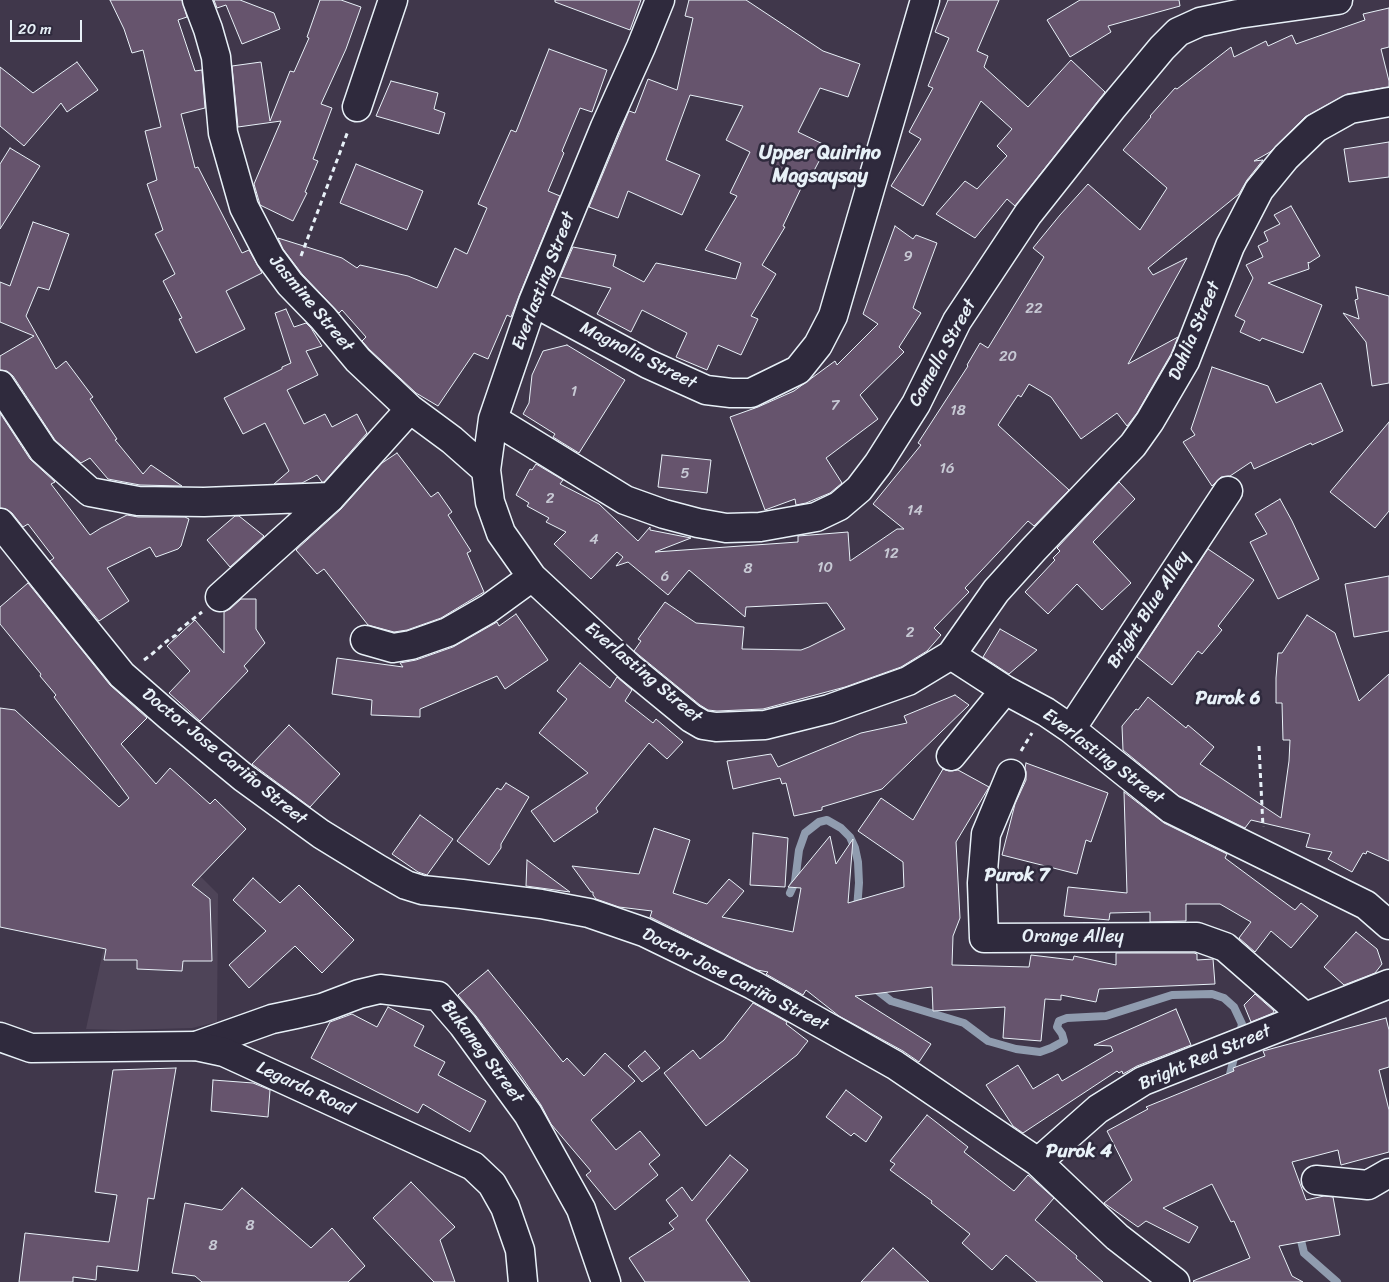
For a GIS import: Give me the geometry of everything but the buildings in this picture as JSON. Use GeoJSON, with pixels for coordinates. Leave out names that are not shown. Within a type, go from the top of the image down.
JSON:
{"type":"FeatureCollection","features":[{"type":"Feature","properties":{"kind":"street","name":"Jasmine Street"},"geometry":{"type":"LineString","coordinates":[[197,0],[216,57],[223,133],[244,207],[270,257],[290,284],[323,318],[358,360],[410,409],[452,440],[486,470]]}},
{"type":"Feature","properties":{"kind":"street"},"geometry":{"type":"LineString","coordinates":[[357,107],[392,0]]}},
{"type":"Feature","properties":{"kind":"street","name":"Everlasting Street"},"geometry":{"type":"LineString","coordinates":[[660,0],[533,302],[493,419],[486,470],[490,502],[501,533],[532,577],[630,668],[691,718],[703,725],[716,727],[764,725],[829,709],[908,680],[951,655],[1005,690],[1046,712],[1171,809],[1366,905],[1389,925]]}},
{"type":"Feature","properties":{"kind":"street","name":"Magnolia Street"},"geometry":{"type":"LineString","coordinates":[[533,302],[648,364],[706,390],[731,394],[751,393],[798,370],[818,345],[833,316],[925,0]]}},
{"type":"Feature","properties":{"kind":"street","name":"Camella Street"},"geometry":{"type":"LineString","coordinates":[[493,419],[624,500],[698,523],[726,528],[760,527],[816,517],[839,506],[860,489],[878,464],[916,404],[957,321],[1028,214],[1167,42],[1178,32],[1200,22],[1238,14],[1338,0]]}},
{"type":"Feature","properties":{"kind":"street","name":"Dahlia Street"},"geometry":{"type":"LineString","coordinates":[[951,655],[996,591],[1133,445],[1150,421],[1185,361],[1230,246],[1259,190],[1286,157],[1316,128],[1350,109],[1389,102]]}},
{"type":"Feature","properties":{"kind":"street"},"geometry":{"type":"LineString","coordinates":[[0,385],[43,450],[90,492],[138,501],[204,502],[331,497]]}},
{"type":"Feature","properties":{"kind":"street"},"geometry":{"type":"LineString","coordinates":[[220,597],[331,497],[410,409]]}},
{"type":"Feature","properties":{"kind":"street","name":"Bright Blue Alley"},"geometry":{"type":"LineString","coordinates":[[1071,730],[1228,491]]}},
{"type":"Feature","properties":{"kind":"street","name":"Doctor Jose Cariño Street"},"geometry":{"type":"LineString","coordinates":[[0,523],[122,675],[244,778],[321,834],[406,885],[422,890],[531,903],[589,913],[644,932],[753,985],[895,1065],[1038,1162],[1117,1237],[1175,1282]]}},
{"type":"Feature","properties":{"kind":"street"},"geometry":{"type":"LineString","coordinates":[[365,640],[393,648],[448,632],[488,609],[532,577]]}},
{"type":"Feature","properties":{"kind":"street"},"geometry":{"type":"LineString","coordinates":[[951,756],[1005,690]]}},
{"type":"Feature","properties":{"kind":"street","name":"Orange Alley"},"geometry":{"type":"LineString","coordinates":[[1011,774],[986,834],[982,883],[984,938],[1197,937],[1225,948],[1304,1016]]}},
{"type":"Feature","properties":{"kind":"street","name":"Bright Red Street"},"geometry":{"type":"LineString","coordinates":[[1038,1162],[1098,1109],[1143,1081],[1389,984]]}},
{"type":"Feature","properties":{"kind":"street","name":"Bukaneg Street"},"geometry":{"type":"LineString","coordinates":[[196,1046],[272,1019],[322,1008],[359,994],[380,989],[438,996],[463,1025],[528,1114],[581,1209],[606,1282]]}},
{"type":"Feature","properties":{"kind":"street","name":"Legarda Road"},"geometry":{"type":"LineString","coordinates":[[0,1037],[31,1048],[196,1046],[224,1052],[473,1166],[492,1184],[505,1207],[520,1250],[523,1282]]}},
{"type":"Feature","properties":{"kind":"street"},"geometry":{"type":"LineString","coordinates":[[1316,1180],[1368,1185],[1389,1173]]}},
{"type":"Feature","properties":{"kind":"path"},"geometry":{"type":"LineString","coordinates":[[290,284],[357,107]]}},
{"type":"Feature","properties":{"kind":"path"},"geometry":{"type":"LineString","coordinates":[[122,675],[152,654],[196,617]]}},
{"type":"Feature","properties":{"kind":"path"},"geometry":{"type":"LineString","coordinates":[[1011,774],[1023,746],[1046,712]]}},
{"type":"Feature","properties":{"kind":"path"},"geometry":{"type":"LineString","coordinates":[[1259,746],[1264,835]]}},
{"type":"Feature","properties":{"kind":"shaded area"},"geometry":{"type":"Polygon","coordinates":[[[134,810],[218,894],[217,1022],[192,1028],[86,1029],[134,810]]]}},
{"type":"Feature","properties":{"kind":"waterway"},"geometry":{"type":"LineString","coordinates":[[790,893],[795,882],[799,850],[805,833],[819,822],[827,820],[841,828],[850,837],[855,848],[859,883],[857,909]]}},
{"type":"Feature","properties":{"kind":"waterway"},"geometry":{"type":"LineString","coordinates":[[873,987],[891,1001],[964,1023],[988,1041],[1016,1049],[1040,1052],[1064,1041],[1057,1027],[1059,1021],[1067,1018],[1106,1016],[1172,995],[1212,994],[1224,998],[1234,1007],[1242,1024],[1239,1037]]}},
{"type":"Feature","properties":{"kind":"waterway"},"geometry":{"type":"LineString","coordinates":[[1228,1083],[1235,1053]]}},
{"type":"Feature","properties":{"kind":"waterway"},"geometry":{"type":"LineString","coordinates":[[1299,1232],[1304,1253],[1337,1282]]}},
{"type":"Feature","properties":{"kind":"district","name":"Upper Quirino Magsaysay"},"geometry":{"type":"Point","coordinates":[820,166]}},
{"type":"Feature","properties":{"kind":"district","name":"Purok 6"},"geometry":{"type":"Point","coordinates":[1228,699]}},
{"type":"Feature","properties":{"kind":"district","name":"Purok 7"},"geometry":{"type":"Point","coordinates":[1017,876]}},
{"type":"Feature","properties":{"kind":"district","name":"Purok 4"},"geometry":{"type":"Point","coordinates":[1079,1152]}}]}
